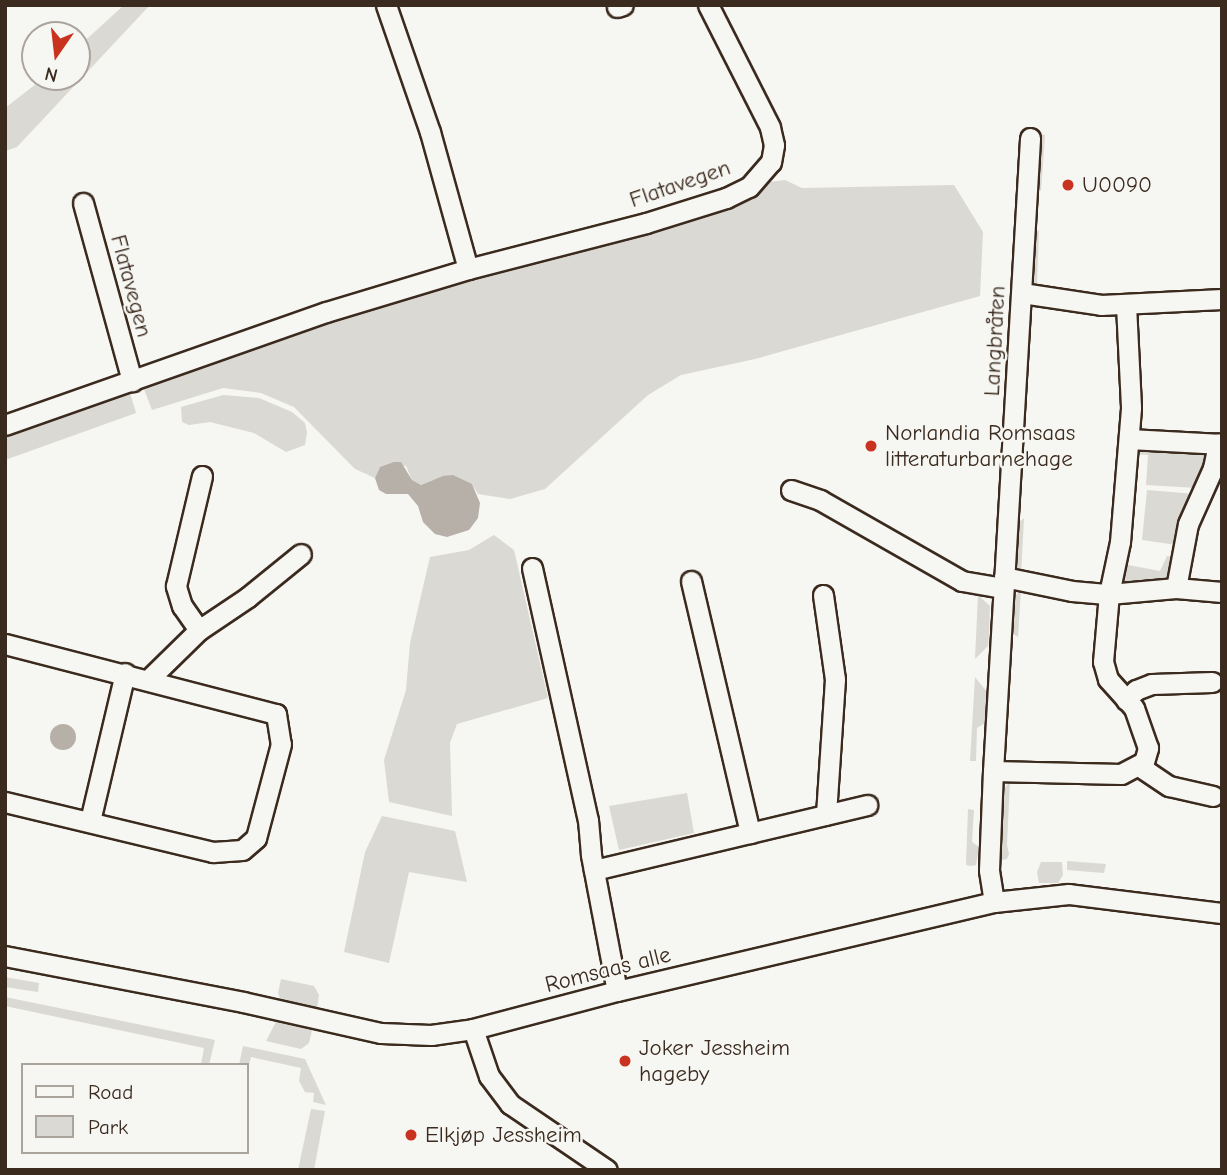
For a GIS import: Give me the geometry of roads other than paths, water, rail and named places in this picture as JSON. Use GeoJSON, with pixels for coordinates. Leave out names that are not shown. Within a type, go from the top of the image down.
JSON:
{"type":"FeatureCollection","features":[{"type":"Feature","properties":{"kind":"street"},"geometry":{"type":"LineString","coordinates":[[386,5],[430,132],[468,269]]}},
{"type":"Feature","properties":{"kind":"street","name":"Flatavegen"},"geometry":{"type":"LineString","coordinates":[[5,425],[326,312],[468,269],[646,223],[726,198],[749,187],[771,162],[774,145],[770,127],[708,5]]}},
{"type":"Feature","properties":{"kind":"street","name":"Langbråten"},"geometry":{"type":"LineString","coordinates":[[994,902],[989,870],[993,771],[1030,138]]}},
{"type":"Feature","properties":{"kind":"street","name":"Flatavegen"},"geometry":{"type":"LineString","coordinates":[[82,203],[132,382]]}},
{"type":"Feature","properties":{"kind":"street"},"geometry":{"type":"LineString","coordinates":[[1022,293],[1101,305],[1222,299]]}},
{"type":"Feature","properties":{"kind":"street"},"geometry":{"type":"LineString","coordinates":[[993,771],[1121,774],[1139,766],[1149,748],[1134,708],[1108,679],[1103,662],[1109,594],[1120,542],[1129,439],[1131,359],[1126,304]]}},
{"type":"Feature","properties":{"kind":"street"},"geometry":{"type":"LineString","coordinates":[[1129,439],[1220,444],[1213,468],[1188,524],[1175,589]]}},
{"type":"Feature","properties":{"kind":"street"},"geometry":{"type":"LineString","coordinates":[[199,630],[182,606],[176,586],[202,476]]}},
{"type":"Feature","properties":{"kind":"street"},"geometry":{"type":"LineString","coordinates":[[791,490],[820,499],[962,581],[1109,594],[1175,589],[1222,592]]}},
{"type":"Feature","properties":{"kind":"street"},"geometry":{"type":"LineString","coordinates":[[149,679],[199,630],[248,597],[301,554]]}},
{"type":"Feature","properties":{"kind":"street"},"geometry":{"type":"LineString","coordinates":[[531,568],[588,820],[594,870],[617,991]]}},
{"type":"Feature","properties":{"kind":"street"},"geometry":{"type":"LineString","coordinates":[[691,581],[750,833]]}},
{"type":"Feature","properties":{"kind":"street"},"geometry":{"type":"LineString","coordinates":[[823,595],[835,679],[826,815]]}},
{"type":"Feature","properties":{"kind":"street"},"geometry":{"type":"LineString","coordinates":[[5,644],[149,679],[276,714],[281,744],[256,838],[242,850],[213,852],[5,802]]}},
{"type":"Feature","properties":{"kind":"street"},"geometry":{"type":"LineString","coordinates":[[90,821],[125,673]]}},
{"type":"Feature","properties":{"kind":"street"},"geometry":{"type":"LineString","coordinates":[[1126,699],[1136,690],[1152,684],[1212,682]]}},
{"type":"Feature","properties":{"kind":"street"},"geometry":{"type":"LineString","coordinates":[[1139,766],[1169,786],[1213,796]]}},
{"type":"Feature","properties":{"kind":"street"},"geometry":{"type":"LineString","coordinates":[[594,870],[867,805]]}},
{"type":"Feature","properties":{"kind":"street","name":"Romsaas alle"},"geometry":{"type":"LineString","coordinates":[[5,956],[243,1002],[381,1033],[418,1036],[473,1029],[617,991],[994,902],[1069,894],[1222,913]]}},
{"type":"Feature","properties":{"kind":"street"},"geometry":{"type":"LineString","coordinates":[[473,1029],[489,1076],[510,1104],[607,1170]]}},
{"type":"Feature","properties":{"kind":"place","name":"U0090"},"geometry":{"type":"Point","coordinates":[1068,185]}},
{"type":"Feature","properties":{"kind":"place","name":"Norlandia Romsaas litteraturbarnehage"},"geometry":{"type":"Point","coordinates":[871,446]}},
{"type":"Feature","properties":{"kind":"place","name":"Joker Jessheim hageby"},"geometry":{"type":"Point","coordinates":[625,1061]}},
{"type":"Feature","properties":{"kind":"place","name":"Elkjøp Jessheim"},"geometry":{"type":"Point","coordinates":[411,1135]}}]}
